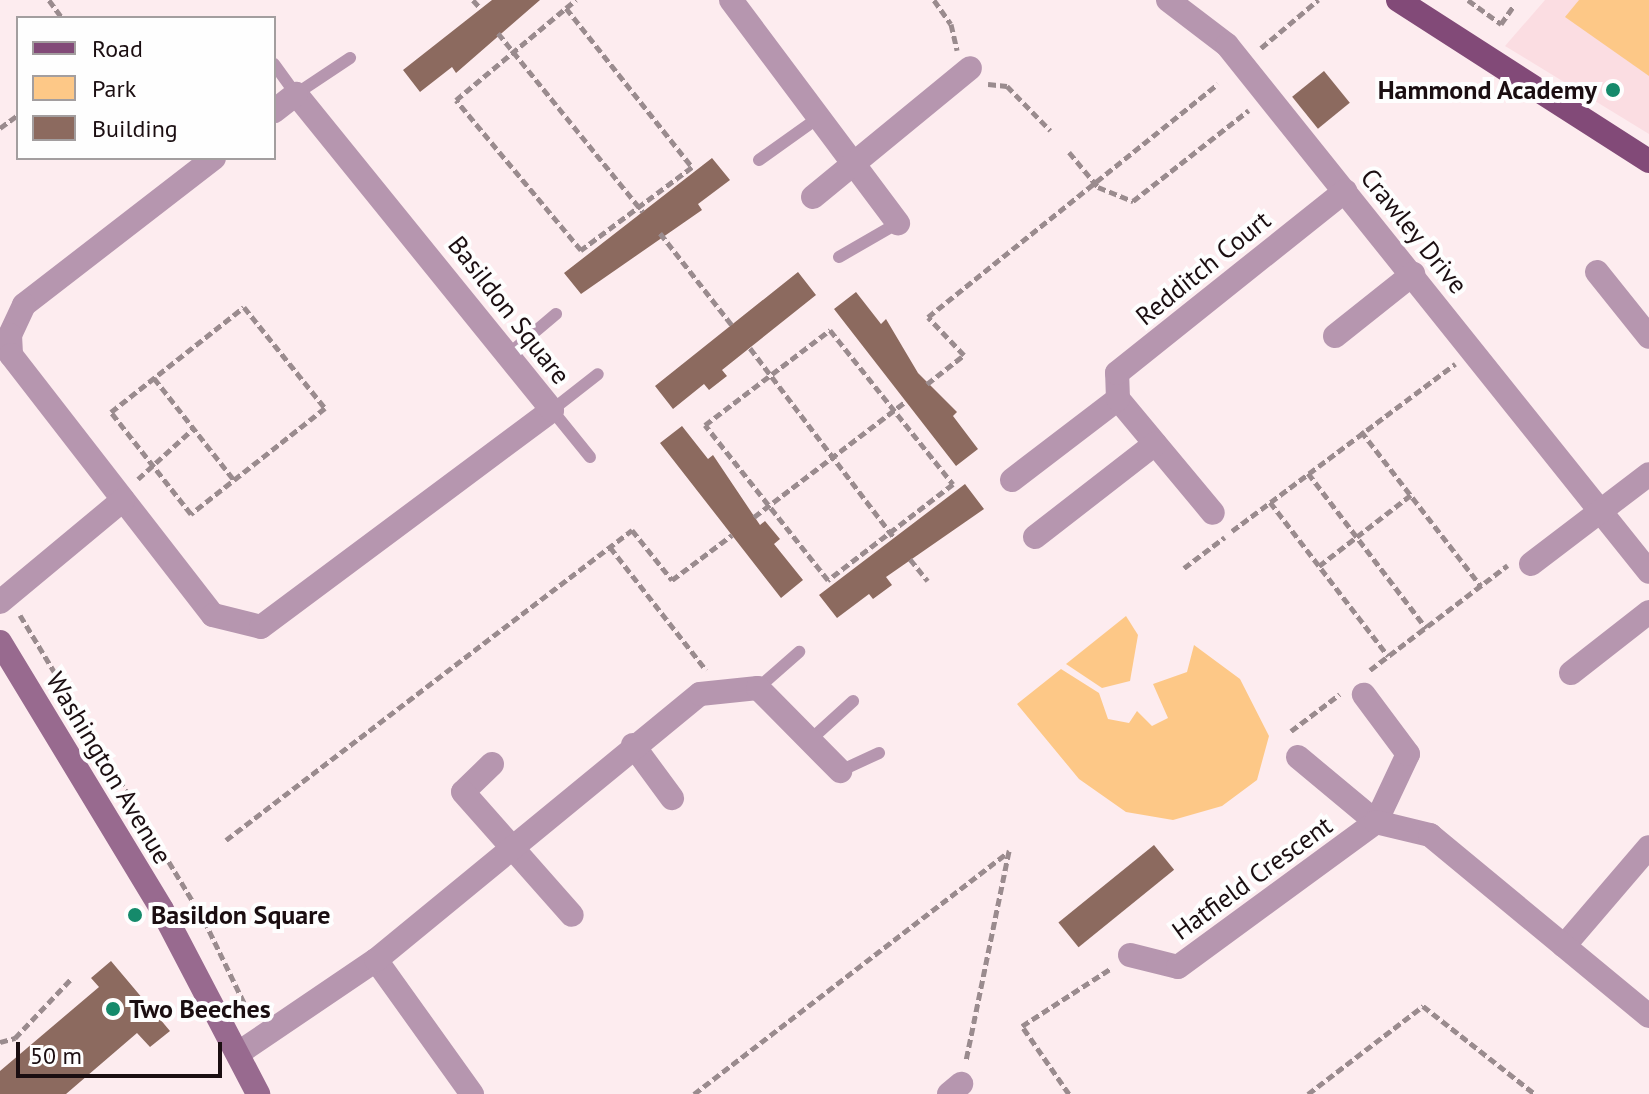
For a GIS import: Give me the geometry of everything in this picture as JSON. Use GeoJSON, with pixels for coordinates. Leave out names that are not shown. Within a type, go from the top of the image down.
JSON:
{"type":"FeatureCollection","features":[{"type":"Feature","properties":{"kind":"main road"},"geometry":{"type":"LineString","coordinates":[[1398,0],[1649,161]]}},
{"type":"Feature","properties":{"kind":"street","name":"Crawley Drive"},"geometry":{"type":"LineString","coordinates":[[1168,0],[1227,45],[1475,349],[1649,572]]}},
{"type":"Feature","properties":{"kind":"street"},"geometry":{"type":"LineString","coordinates":[[736,2],[898,223]]}},
{"type":"Feature","properties":{"kind":"street"},"geometry":{"type":"LineString","coordinates":[[813,197],[970,68]]}},
{"type":"Feature","properties":{"kind":"street"},"geometry":{"type":"LineString","coordinates":[[276,109],[296,94]]}},
{"type":"Feature","properties":{"kind":"street","name":"Basildon Square"},"geometry":{"type":"LineString","coordinates":[[211,160],[24,305],[10,335],[23,377],[213,615],[261,627],[552,410],[511,352],[296,94]]}},
{"type":"Feature","properties":{"kind":"street","name":"Redditch Court"},"geometry":{"type":"LineString","coordinates":[[1118,399],[1117,373],[1345,191]]}},
{"type":"Feature","properties":{"kind":"street"},"geometry":{"type":"LineString","coordinates":[[1597,272],[1649,337]]}},
{"type":"Feature","properties":{"kind":"street"},"geometry":{"type":"LineString","coordinates":[[1335,336],[1413,274]]}},
{"type":"Feature","properties":{"kind":"street"},"geometry":{"type":"LineString","coordinates":[[1012,480],[1118,399],[1213,513]]}},
{"type":"Feature","properties":{"kind":"street"},"geometry":{"type":"LineString","coordinates":[[1035,537],[1155,444]]}},
{"type":"Feature","properties":{"kind":"street"},"geometry":{"type":"LineString","coordinates":[[1522,563],[1603,512],[1649,474]]}},
{"type":"Feature","properties":{"kind":"street"},"geometry":{"type":"LineString","coordinates":[[0,602],[123,500]]}},
{"type":"Feature","properties":{"kind":"street"},"geometry":{"type":"LineString","coordinates":[[1571,673],[1649,612]]}},
{"type":"Feature","properties":{"kind":"street","name":"Washington Avenue"},"geometry":{"type":"LineString","coordinates":[[0,642],[240,1052],[258,1094]]}},
{"type":"Feature","properties":{"kind":"street","name":"Hatfield Crescent"},"geometry":{"type":"LineString","coordinates":[[1130,955],[1178,967],[1376,822],[1408,754],[1361,684]]}},
{"type":"Feature","properties":{"kind":"street"},"geometry":{"type":"LineString","coordinates":[[240,1052],[376,960],[508,846],[700,694],[758,688],[807,743],[840,771]]}},
{"type":"Feature","properties":{"kind":"street"},"geometry":{"type":"LineString","coordinates":[[633,745],[672,798]]}},
{"type":"Feature","properties":{"kind":"street","name":"Hatfield Crescent"},"geometry":{"type":"LineString","coordinates":[[1298,757],[1376,822],[1430,835],[1649,1016]]}},
{"type":"Feature","properties":{"kind":"street"},"geometry":{"type":"LineString","coordinates":[[492,764],[463,792],[572,915]]}},
{"type":"Feature","properties":{"kind":"street"},"geometry":{"type":"LineString","coordinates":[[1564,946],[1649,847]]}},
{"type":"Feature","properties":{"kind":"street"},"geometry":{"type":"LineString","coordinates":[[376,960],[472,1094]]}},
{"type":"Feature","properties":{"kind":"lane"},"geometry":{"type":"LineString","coordinates":[[276,67],[296,94],[350,58]]}},
{"type":"Feature","properties":{"kind":"lane"},"geometry":{"type":"LineString","coordinates":[[759,160],[821,116]]}},
{"type":"Feature","properties":{"kind":"lane"},"geometry":{"type":"LineString","coordinates":[[839,257],[898,223]]}},
{"type":"Feature","properties":{"kind":"lane"},"geometry":{"type":"LineString","coordinates":[[511,352],[556,314]]}},
{"type":"Feature","properties":{"kind":"lane"},"geometry":{"type":"LineString","coordinates":[[590,457],[552,410],[598,374]]}},
{"type":"Feature","properties":{"kind":"lane"},"geometry":{"type":"LineString","coordinates":[[758,688],[799,652]]}},
{"type":"Feature","properties":{"kind":"lane"},"geometry":{"type":"LineString","coordinates":[[807,743],[853,701]]}},
{"type":"Feature","properties":{"kind":"lane"},"geometry":{"type":"LineString","coordinates":[[840,771],[879,753]]}},
{"type":"Feature","properties":{"kind":"path"},"geometry":{"type":"LineString","coordinates":[[473,0],[481,9]]}},
{"type":"Feature","properties":{"kind":"path"},"geometry":{"type":"LineString","coordinates":[[566,8],[692,167],[581,250],[456,100],[512,51],[576,0]]}},
{"type":"Feature","properties":{"kind":"path"},"geometry":{"type":"LineString","coordinates":[[1251,57],[1318,0]]}},
{"type":"Feature","properties":{"kind":"path"},"geometry":{"type":"LineString","coordinates":[[1468,0],[1501,24],[1513,7]]}},
{"type":"Feature","properties":{"kind":"path"},"geometry":{"type":"LineString","coordinates":[[498,33],[643,212]]}},
{"type":"Feature","properties":{"kind":"path"},"geometry":{"type":"LineString","coordinates":[[927,384],[964,355],[928,317],[1098,187],[1218,84]]}},
{"type":"Feature","properties":{"kind":"path"},"geometry":{"type":"LineString","coordinates":[[1069,152],[1098,187],[1133,201],[1268,95]]}},
{"type":"Feature","properties":{"kind":"path"},"geometry":{"type":"LineString","coordinates":[[660,233],[732,325]]}},
{"type":"Feature","properties":{"kind":"path"},"geometry":{"type":"LineString","coordinates":[[244,307],[325,408],[191,514],[150,462],[111,412],[244,307]]}},
{"type":"Feature","properties":{"kind":"path"},"geometry":{"type":"LineString","coordinates":[[830,330],[953,484],[828,580],[705,425],[770,375],[830,330]]}},
{"type":"Feature","properties":{"kind":"path"},"geometry":{"type":"LineString","coordinates":[[750,348],[894,538]]}},
{"type":"Feature","properties":{"kind":"path"},"geometry":{"type":"LineString","coordinates":[[1184,568],[1361,431],[1475,349]]}},
{"type":"Feature","properties":{"kind":"path"},"geometry":{"type":"LineString","coordinates":[[154,378],[234,480]]}},
{"type":"Feature","properties":{"kind":"path"},"geometry":{"type":"LineString","coordinates":[[754,517],[906,401]]}},
{"type":"Feature","properties":{"kind":"path"},"geometry":{"type":"LineString","coordinates":[[150,462],[193,429]]}},
{"type":"Feature","properties":{"kind":"path"},"geometry":{"type":"LineString","coordinates":[[1361,431],[1481,586]]}},
{"type":"Feature","properties":{"kind":"path"},"geometry":{"type":"LineString","coordinates":[[1308,473],[1426,628]]}},
{"type":"Feature","properties":{"kind":"path"},"geometry":{"type":"LineString","coordinates":[[1319,566],[1411,495]]}},
{"type":"Feature","properties":{"kind":"path"},"geometry":{"type":"LineString","coordinates":[[1270,502],[1388,656]]}},
{"type":"Feature","properties":{"kind":"path"},"geometry":{"type":"LineString","coordinates":[[226,840],[632,530],[672,580],[732,535]]}},
{"type":"Feature","properties":{"kind":"path"},"geometry":{"type":"LineString","coordinates":[[610,547],[724,693]]}},
{"type":"Feature","properties":{"kind":"path"},"geometry":{"type":"LineString","coordinates":[[910,559],[928,581]]}},
{"type":"Feature","properties":{"kind":"path"},"geometry":{"type":"LineString","coordinates":[[1298,757],[1284,737],[1361,684],[1388,656],[1481,586],[1522,563]]}},
{"type":"Feature","properties":{"kind":"path"},"geometry":{"type":"LineString","coordinates":[[694,1094],[1009,851],[955,1089]]}},
{"type":"Feature","properties":{"kind":"path"},"geometry":{"type":"LineString","coordinates":[[1069,1094],[1022,1026],[1130,955]]}},
{"type":"Feature","properties":{"kind":"path"},"geometry":{"type":"LineString","coordinates":[[0,1042],[15,1038],[72,978]]}},
{"type":"Feature","properties":{"kind":"path"},"geometry":{"type":"LineString","coordinates":[[1308,1094],[1423,1006],[1535,1094]]}},
{"type":"Feature","properties":{"kind":"shaded area","name":"Hammond Academy"},"geometry":{"type":"Polygon","coordinates":[[[1545,0],[1649,0],[1649,134],[1505,46],[1545,0]]]}},
{"type":"Feature","properties":{"kind":"green space"},"geometry":{"type":"Polygon","coordinates":[[[1579,0],[1649,0],[1649,76],[1565,17],[1579,0]]]}},
{"type":"Feature","properties":{"kind":"green space"},"geometry":{"type":"Polygon","coordinates":[[[1126,616],[1138,635],[1130,681],[1102,688],[1066,664],[1126,616]]]}},
{"type":"Feature","properties":{"kind":"green space"},"geometry":{"type":"Polygon","coordinates":[[[1194,645],[1240,679],[1269,736],[1257,780],[1222,806],[1173,820],[1126,812],[1079,779],[1017,704],[1061,669],[1099,693],[1108,719],[1129,723],[1137,711],[1152,726],[1168,718],[1153,684],[1187,672],[1194,645]]]}},
{"type":"Feature","properties":{"kind":"building"},"geometry":{"type":"Polygon","coordinates":[[[492,0],[540,0],[456,73],[452,67],[420,92],[403,70],[492,0]]]}},
{"type":"Feature","properties":{"kind":"building"},"geometry":{"type":"Polygon","coordinates":[[[1324,71],[1350,103],[1318,129],[1292,97],[1324,71]]]}},
{"type":"Feature","properties":{"kind":"building"},"geometry":{"type":"Polygon","coordinates":[[[712,158],[730,180],[698,204],[702,210],[581,294],[564,273],[712,158]]]}},
{"type":"Feature","properties":{"kind":"building"},"geometry":{"type":"Polygon","coordinates":[[[798,272],[816,295],[722,370],[727,376],[709,390],[704,384],[673,409],[655,386],[798,272]]]}},
{"type":"Feature","properties":{"kind":"building"},"geometry":{"type":"Polygon","coordinates":[[[856,292],[881,324],[886,319],[918,373],[957,412],[953,416],[978,449],[956,466],[834,309],[856,292]]]}},
{"type":"Feature","properties":{"kind":"building"},"geometry":{"type":"Polygon","coordinates":[[[682,426],[708,459],[713,455],[760,525],[765,521],[780,539],[774,544],[803,580],[781,598],[660,443],[682,426]]]}},
{"type":"Feature","properties":{"kind":"building"},"geometry":{"type":"Polygon","coordinates":[[[965,484],[984,509],[886,577],[892,585],[873,599],[869,594],[837,618],[819,595],[965,484]]]}},
{"type":"Feature","properties":{"kind":"building"},"geometry":{"type":"Polygon","coordinates":[[[1154,845],[1174,870],[1079,947],[1058,922],[1154,845]]]}},
{"type":"Feature","properties":{"kind":"building","name":"Two Beeches"},"geometry":{"type":"Polygon","coordinates":[[[111,961],[170,1031],[150,1047],[137,1033],[66,1094],[0,1094],[0,1071],[99,987],[91,978],[111,961]]]}},
{"type":"Feature","properties":{"kind":"place","name":"Hammond Academy"},"geometry":{"type":"Point","coordinates":[1613,90]}},
{"type":"Feature","properties":{"kind":"place","name":"Basildon Square"},"geometry":{"type":"Point","coordinates":[135,915]}},
{"type":"Feature","properties":{"kind":"place","name":"Two Beeches"},"geometry":{"type":"Point","coordinates":[113,1009]}}]}
